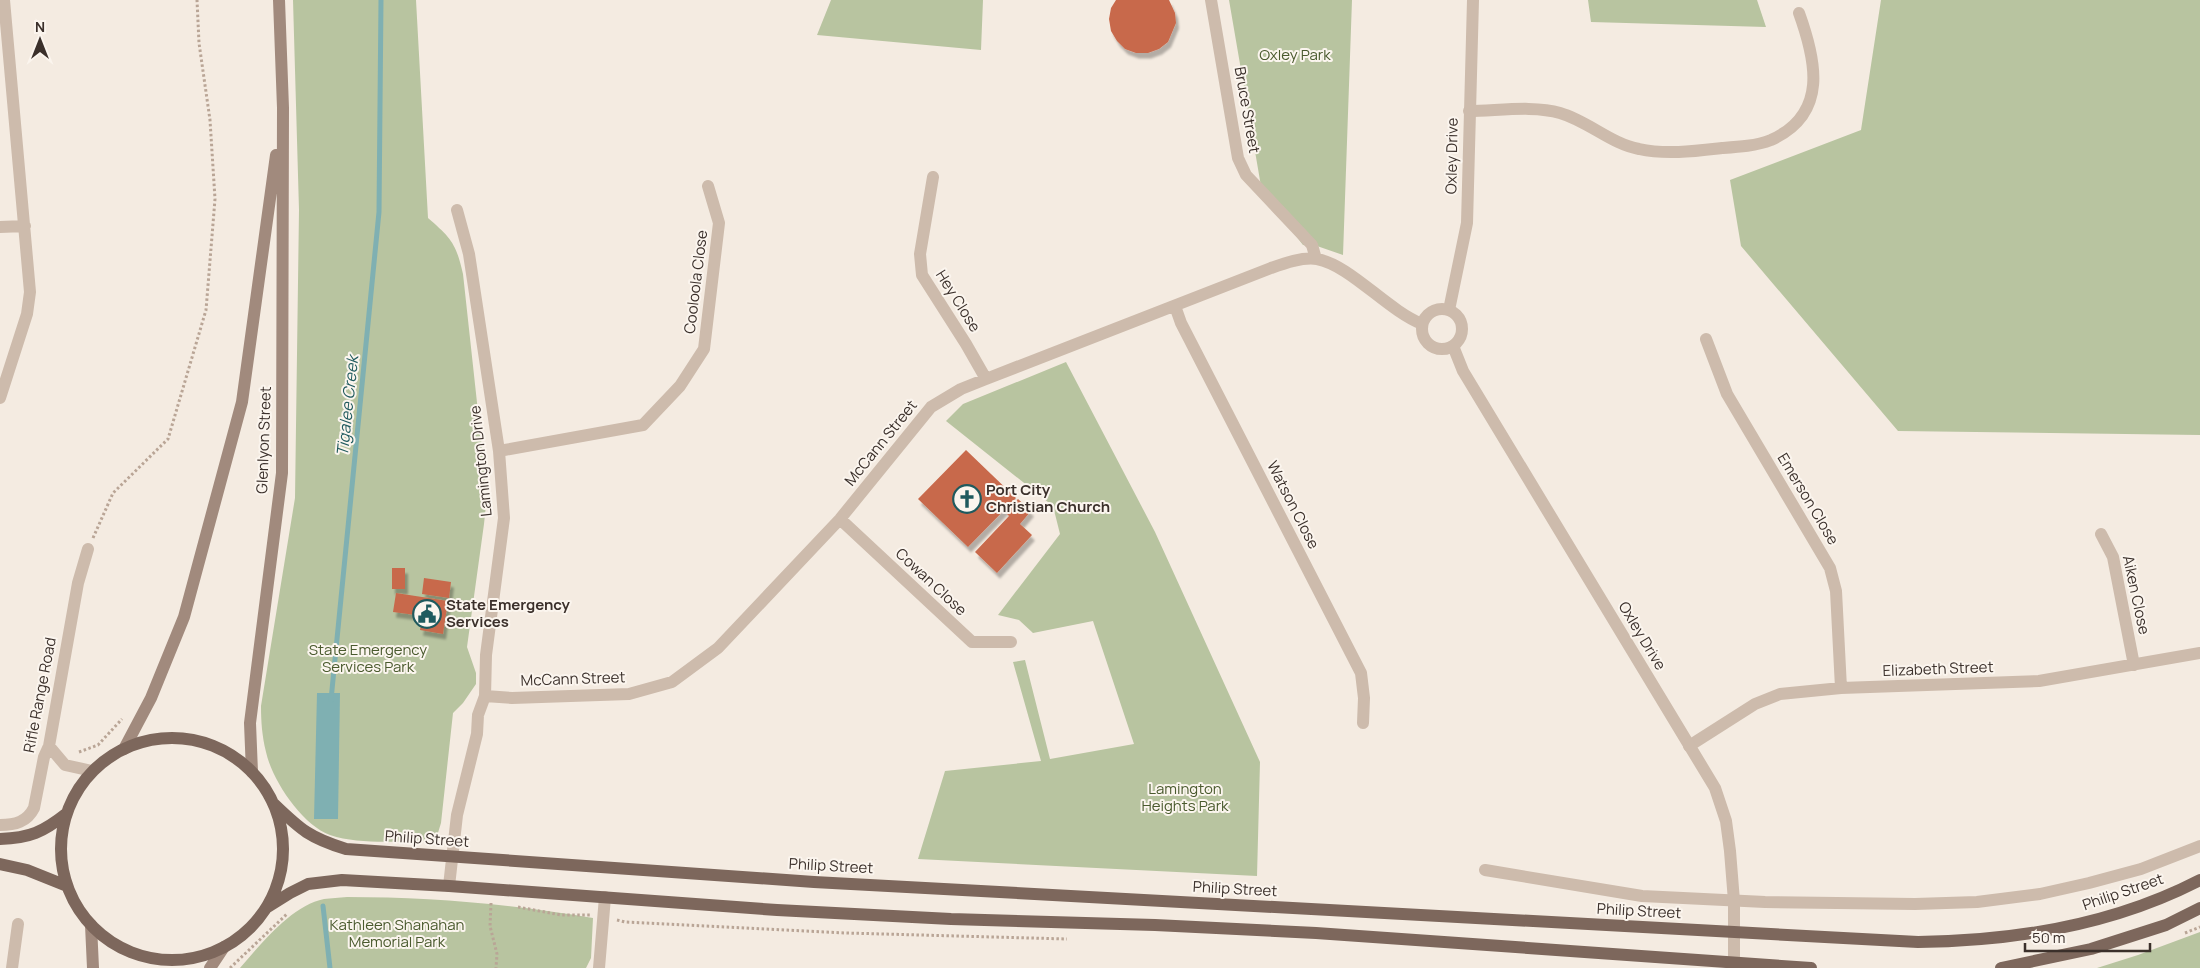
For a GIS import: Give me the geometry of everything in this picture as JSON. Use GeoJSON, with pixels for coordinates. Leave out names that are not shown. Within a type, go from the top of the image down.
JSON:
{"type":"FeatureCollection","features":[{"type":"Feature","properties":{"kind":"main road","name":"Glenlyon Street"},"geometry":{"type":"LineString","coordinates":[[252,772],[251,717],[282,473],[283,108],[279,0]]}},
{"type":"Feature","properties":{"kind":"main road","name":"Glenlyon Street"},"geometry":{"type":"LineString","coordinates":[[124,749],[151,698],[184,617],[242,402],[283,108]]}},
{"type":"Feature","properties":{"kind":"main road"},"geometry":{"type":"LineString","coordinates":[[266,908],[280,875],[283,857],[280,822],[274,804],[264,787],[252,772],[225,751],[192,740],[157,739],[124,749],[107,758],[92,771],[82,784],[66,814],[61,838],[61,862],[67,886],[77,907],[91,925],[119,947],[153,958],[190,958],[224,947],[247,930],[266,908],[290,892],[308,884],[327,881],[450,886],[777,910],[951,919],[1155,925],[1316,933],[1811,968]]}},
{"type":"Feature","properties":{"kind":"main road","name":"Philip Street"},"geometry":{"type":"LineString","coordinates":[[274,804],[301,830],[320,841],[346,849],[814,882],[1879,941],[1970,942],[2049,931],[2096,920],[2143,905],[2200,880]]}},
{"type":"Feature","properties":{"kind":"main road"},"geometry":{"type":"LineString","coordinates":[[0,839],[23,838],[50,827],[66,814]]}},
{"type":"Feature","properties":{"kind":"main road"},"geometry":{"type":"LineString","coordinates":[[0,864],[27,870],[67,886]]}},
{"type":"Feature","properties":{"kind":"main road"},"geometry":{"type":"LineString","coordinates":[[2001,968],[2101,946],[2166,925],[2200,908]]}},
{"type":"Feature","properties":{"kind":"main road"},"geometry":{"type":"LineString","coordinates":[[91,925],[94,968]]}},
{"type":"Feature","properties":{"kind":"main road"},"geometry":{"type":"LineString","coordinates":[[210,968],[224,947]]}},
{"type":"Feature","properties":{"kind":"street"},"geometry":{"type":"LineString","coordinates":[[0,398],[27,314],[30,292],[4,0]]}},
{"type":"Feature","properties":{"kind":"street","name":"Bruce Street"},"geometry":{"type":"LineString","coordinates":[[1211,0],[1238,158],[1246,176],[1312,245],[1316,259]]}},
{"type":"Feature","properties":{"kind":"street","name":"Oxley Drive"},"geometry":{"type":"LineString","coordinates":[[1449,310],[1467,223],[1472,0]]}},
{"type":"Feature","properties":{"kind":"street"},"geometry":{"type":"LineString","coordinates":[[1469,111],[1537,110],[1560,113],[1623,144],[1640,150],[1690,152],[1750,145],[1770,140],[1787,130],[1799,118],[1809,101],[1814,85],[1811,47],[1799,13]]}},
{"type":"Feature","properties":{"kind":"street","name":"Hey Close"},"geometry":{"type":"LineString","coordinates":[[933,177],[920,254],[922,275],[986,379]]}},
{"type":"Feature","properties":{"kind":"street","name":"Cooloola Close"},"geometry":{"type":"LineString","coordinates":[[499,451],[643,425],[680,386],[704,349],[719,223],[708,186]]}},
{"type":"Feature","properties":{"kind":"street","name":"Lamington Drive"},"geometry":{"type":"LineString","coordinates":[[450,886],[451,857],[457,816],[477,734],[478,715],[485,696],[486,655],[504,518],[499,451],[468,254],[457,210]]}},
{"type":"Feature","properties":{"kind":"street"},"geometry":{"type":"LineString","coordinates":[[0,227],[25,226]]}},
{"type":"Feature","properties":{"kind":"street","name":"McCann Street"},"geometry":{"type":"LineString","coordinates":[[485,696],[512,698],[629,694],[672,682],[718,648],[840,519],[932,407],[961,389],[986,379],[1292,261],[1316,259],[1336,266],[1406,318],[1422,324]]}},
{"type":"Feature","properties":{"kind":"street","name":"Watson Close"},"geometry":{"type":"LineString","coordinates":[[1175,306],[1181,323],[1361,673],[1364,698],[1363,723]]}},
{"type":"Feature","properties":{"kind":"street"},"geometry":{"type":"LineString","coordinates":[[1449,310],[1455,314],[1462,327],[1461,334],[1453,346],[1440,349],[1428,343],[1422,331],[1422,324],[1433,311],[1449,310]]}},
{"type":"Feature","properties":{"kind":"street","name":"Emerson Close"},"geometry":{"type":"LineString","coordinates":[[1706,339],[1727,394],[1830,568],[1836,591],[1841,688]]}},
{"type":"Feature","properties":{"kind":"street","name":"Oxley Drive"},"geometry":{"type":"LineString","coordinates":[[1453,346],[1463,371],[1715,788],[1726,821],[1734,901],[1734,964]]}},
{"type":"Feature","properties":{"kind":"street","name":"Cowan Close"},"geometry":{"type":"LineString","coordinates":[[840,519],[972,642],[1011,642]]}},
{"type":"Feature","properties":{"kind":"street","name":"Aiken Close"},"geometry":{"type":"LineString","coordinates":[[2101,534],[2113,557],[2134,665]]}},
{"type":"Feature","properties":{"kind":"street","name":"Rifle Range Road"},"geometry":{"type":"LineString","coordinates":[[0,825],[17,824],[30,816],[36,800],[44,757],[49,746],[78,583],[88,548]]}},
{"type":"Feature","properties":{"kind":"street","name":"Elizabeth Street"},"geometry":{"type":"LineString","coordinates":[[1689,746],[1755,704],[1780,694],[1841,688],[2039,681],[2200,653]]}},
{"type":"Feature","properties":{"kind":"street"},"geometry":{"type":"LineString","coordinates":[[49,746],[65,765],[92,771]]}},
{"type":"Feature","properties":{"kind":"street"},"geometry":{"type":"LineString","coordinates":[[1485,870],[1642,896],[1734,901],[1915,904],[1977,902],[2040,894],[2089,883],[2140,869],[2200,846]]}},
{"type":"Feature","properties":{"kind":"street"},"geometry":{"type":"LineString","coordinates":[[599,968],[605,897]]}},
{"type":"Feature","properties":{"kind":"street"},"geometry":{"type":"LineString","coordinates":[[12,968],[18,924]]}},
{"type":"Feature","properties":{"kind":"path"},"geometry":{"type":"LineString","coordinates":[[88,548],[113,493],[168,439],[206,310],[215,199],[210,120],[199,43],[197,0]]}},
{"type":"Feature","properties":{"kind":"path"},"geometry":{"type":"LineString","coordinates":[[73,754],[98,745],[127,714]]}},
{"type":"Feature","properties":{"kind":"path"},"geometry":{"type":"LineString","coordinates":[[484,902],[500,904]]}},
{"type":"Feature","properties":{"kind":"path"},"geometry":{"type":"LineString","coordinates":[[491,902],[490,926],[498,954],[496,968]]}},
{"type":"Feature","properties":{"kind":"path"},"geometry":{"type":"LineString","coordinates":[[509,905],[561,915],[596,916]]}},
{"type":"Feature","properties":{"kind":"path"},"geometry":{"type":"LineString","coordinates":[[230,968],[291,910]]}},
{"type":"Feature","properties":{"kind":"path"},"geometry":{"type":"LineString","coordinates":[[625,922],[846,933],[1076,938]]}},
{"type":"Feature","properties":{"kind":"green space","name":"State Emergency Services Park"},"geometry":{"type":"Polygon","coordinates":[[[293,0],[416,0],[428,218],[452,242],[463,274],[485,476],[486,505],[467,647],[476,673],[476,684],[463,703],[453,713],[441,823],[437,836],[430,841],[379,842],[354,840],[330,835],[319,830],[299,812],[282,788],[269,763],[264,740],[261,706],[295,498],[299,210],[293,0]]]}},
{"type":"Feature","properties":{"kind":"green space"},"geometry":{"type":"Polygon","coordinates":[[[831,0],[983,0],[981,50],[817,35],[831,0]]]}},
{"type":"Feature","properties":{"kind":"green space","name":"Oxley Park"},"geometry":{"type":"Polygon","coordinates":[[[1229,0],[1352,0],[1343,255],[1317,246],[1303,245],[1262,192],[1229,0]]]}},
{"type":"Feature","properties":{"kind":"green space"},"geometry":{"type":"Polygon","coordinates":[[[1588,0],[1757,0],[1766,27],[1591,22],[1588,0]]]}},
{"type":"Feature","properties":{"kind":"green space"},"geometry":{"type":"Polygon","coordinates":[[[1881,0],[2200,0],[2200,435],[1898,431],[1741,246],[1730,180],[1861,130],[1881,0]]]}},
{"type":"Feature","properties":{"kind":"green space","name":"Lamington Heights Park"},"geometry":{"type":"Polygon","coordinates":[[[1066,362],[1155,532],[1260,762],[1257,876],[918,859],[945,771],[1041,761],[1013,662],[1025,660],[1050,759],[1134,744],[1093,621],[1033,633],[1019,620],[998,615],[1060,534],[1053,506],[946,421],[963,404],[1066,362]]]}},
{"type":"Feature","properties":{"kind":"green space","name":"Kathleen Shanahan Memorial Park"},"geometry":{"type":"Polygon","coordinates":[[[347,897],[409,898],[470,902],[593,918],[591,958],[586,968],[240,968],[278,927],[300,909],[324,899],[347,897]]]}},
{"type":"Feature","properties":{"kind":"green space"},"geometry":{"type":"Polygon","coordinates":[[[2200,932],[2200,968],[2097,968],[2138,955],[2200,932]]]}},
{"type":"Feature","properties":{"kind":"water"},"geometry":{"type":"Polygon","coordinates":[[[317,693],[340,693],[338,819],[314,819],[317,693]]]}},
{"type":"Feature","properties":{"kind":"building"},"geometry":{"type":"Polygon","coordinates":[[[1116,0],[1169,0],[1175,13],[1176,23],[1168,42],[1159,49],[1148,53],[1136,53],[1125,49],[1111,31],[1109,19],[1111,8],[1116,0]]]}},
{"type":"Feature","properties":{"kind":"building","name":"Port City Christian Church"},"geometry":{"type":"Polygon","coordinates":[[[966,450],[1016,498],[968,547],[918,499],[966,450]]]}},
{"type":"Feature","properties":{"kind":"building","name":"Port City Christian Church"},"geometry":{"type":"Polygon","coordinates":[[[1018,499],[1031,511],[1020,524],[1032,535],[997,573],[975,552],[1009,516],[1005,512],[1018,499]]]}},
{"type":"Feature","properties":{"kind":"building"},"geometry":{"type":"Polygon","coordinates":[[[392,568],[405,568],[405,589],[392,589],[392,568]]]}},
{"type":"Feature","properties":{"kind":"building"},"geometry":{"type":"Polygon","coordinates":[[[424,578],[451,582],[449,598],[422,594],[424,578]]]}},
{"type":"Feature","properties":{"kind":"building","name":"State Emergency Services"},"geometry":{"type":"Polygon","coordinates":[[[396,593],[448,601],[443,634],[420,630],[423,616],[393,612],[396,593]]]}},
{"type":"Feature","properties":{"kind":"waterway","name":"Tigalee Creek"},"geometry":{"type":"LineString","coordinates":[[331,700],[379,212],[381,0]]}},
{"type":"Feature","properties":{"kind":"waterway","name":"Tigalee Creek"},"geometry":{"type":"LineString","coordinates":[[323,906],[330,968]]}},
{"type":"Feature","properties":{"kind":"place","name":"Port City Christian Church"},"geometry":{"type":"Point","coordinates":[967,499]}},
{"type":"Feature","properties":{"kind":"place","name":"State Emergency Services"},"geometry":{"type":"Point","coordinates":[427,614]}}]}
